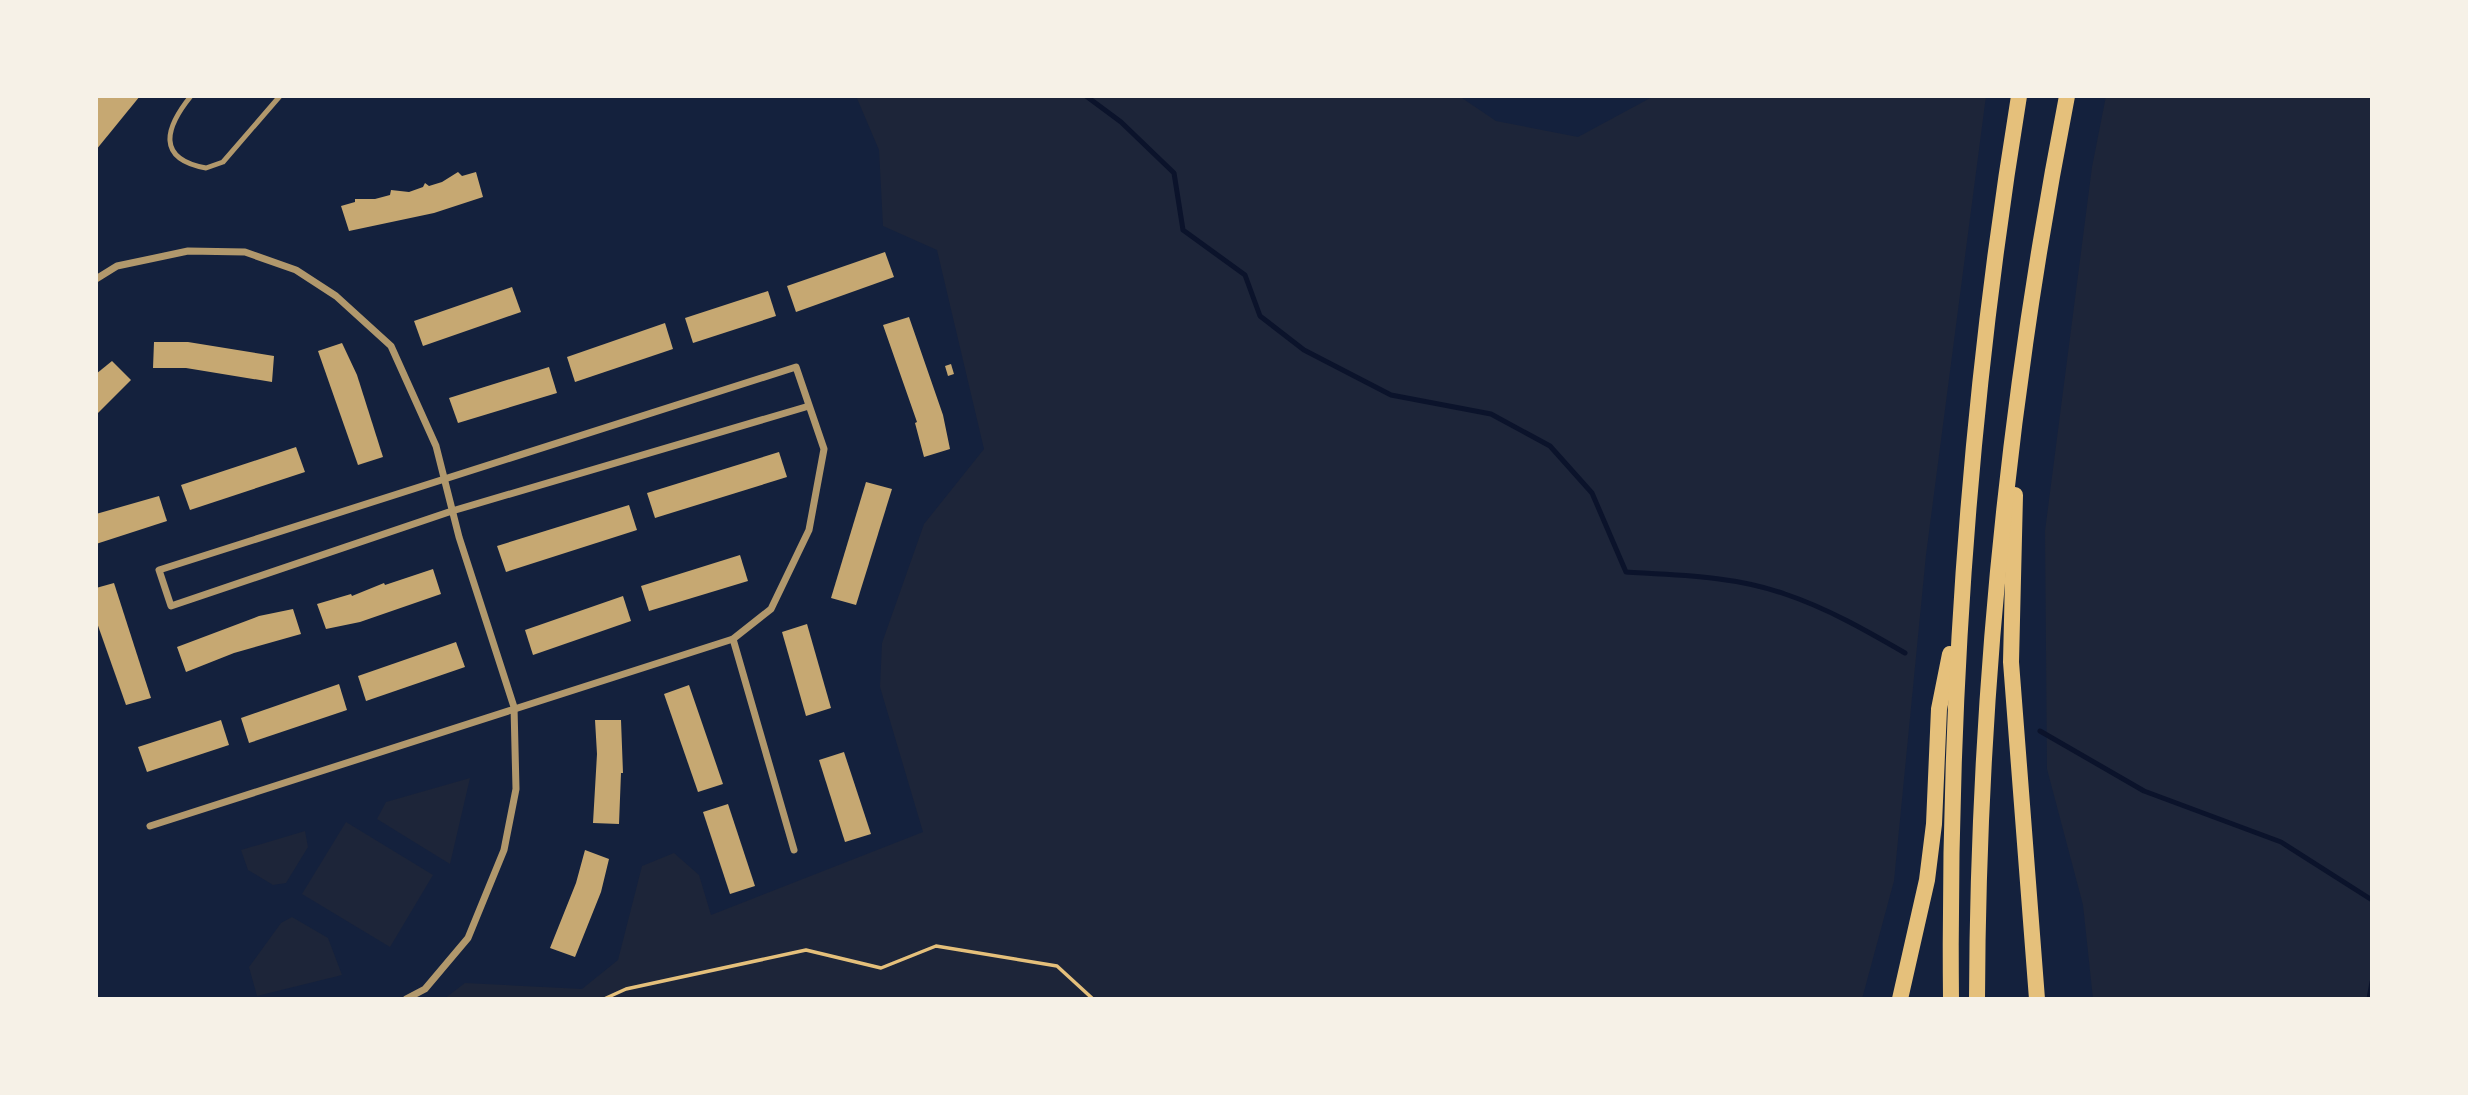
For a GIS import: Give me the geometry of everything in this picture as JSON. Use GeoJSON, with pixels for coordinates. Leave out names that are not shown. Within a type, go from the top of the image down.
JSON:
{"type":"FeatureCollection","features":[{"type":"Feature","properties":{"kind":"highway"},"geometry":{"type":"LineString","coordinates":[[1951,999],[1951,820],[1960,604],[1986,327],[2019,96]]}},
{"type":"Feature","properties":{"kind":"highway"},"geometry":{"type":"LineString","coordinates":[[1977,999],[1985,745],[1996,592],[2013,432],[2034,287],[2067,96]]}},
{"type":"Feature","properties":{"kind":"highway"},"geometry":{"type":"LineString","coordinates":[[2013,432],[2016,544],[2011,662],[2037,999]]}},
{"type":"Feature","properties":{"kind":"highway"},"geometry":{"type":"LineString","coordinates":[[1900,999],[1927,880],[1934,824],[1939,709],[1960,604]]}},
{"type":"Feature","properties":{"kind":"street"},"geometry":{"type":"LineString","coordinates":[[96,279],[117,266],[188,251],[245,252],[296,270],[336,296],[391,346],[436,446],[452,511],[514,707],[516,789],[504,850],[468,938],[425,989],[405,999]]}},
{"type":"Feature","properties":{"kind":"street"},"geometry":{"type":"LineString","coordinates":[[150,826],[371,757],[514,707],[733,639],[771,609],[808,530],[824,449],[796,367],[159,570],[171,606],[452,511],[809,406]]}},
{"type":"Feature","properties":{"kind":"street"},"geometry":{"type":"LineString","coordinates":[[733,639],[794,850]]}},
{"type":"Feature","properties":{"kind":"lane"},"geometry":{"type":"LineString","coordinates":[[191,96],[169,131],[169,146],[179,159],[206,169],[223,162],[280,96]]}},
{"type":"Feature","properties":{"kind":"path"},"geometry":{"type":"LineString","coordinates":[[604,999],[626,989],[806,950],[881,968],[936,946],[1057,966],[1093,999]]}},
{"type":"Feature","properties":{"kind":"shaded area"},"geometry":{"type":"Polygon","coordinates":[[[856,96],[1459,96],[1496,121],[1578,137],[1654,96],[1986,96],[1926,555],[1894,881],[1862,999],[444,999],[465,983],[582,989],[618,960],[642,866],[674,853],[699,875],[711,915],[923,832],[880,687],[882,643],[924,524],[984,449],[937,250],[883,226],[879,150],[856,96]]]}},
{"type":"Feature","properties":{"kind":"shaded area"},"geometry":{"type":"Polygon","coordinates":[[[2106,96],[2372,96],[2372,999],[2093,999],[2083,905],[2047,769],[2045,531],[2092,167],[2106,96]]]}},
{"type":"Feature","properties":{"kind":"shaded area"},"geometry":{"type":"Polygon","coordinates":[[[470,778],[450,864],[377,819],[386,802],[470,778]]]}},
{"type":"Feature","properties":{"kind":"shaded area"},"geometry":{"type":"Polygon","coordinates":[[[346,822],[433,875],[390,947],[302,894],[346,822]]]}},
{"type":"Feature","properties":{"kind":"shaded area"},"geometry":{"type":"Polygon","coordinates":[[[305,831],[308,847],[286,883],[273,885],[248,870],[241,850],[305,831]]]}},
{"type":"Feature","properties":{"kind":"shaded area"},"geometry":{"type":"Polygon","coordinates":[[[292,917],[328,938],[342,975],[257,996],[249,967],[281,923],[292,917]]]}},
{"type":"Feature","properties":{"kind":"building"},"geometry":{"type":"Polygon","coordinates":[[[96,96],[140,96],[96,150],[96,96]]]}},
{"type":"Feature","properties":{"kind":"building"},"geometry":{"type":"Polygon","coordinates":[[[458,172],[462,176],[476,172],[483,197],[434,213],[349,231],[341,206],[355,202],[355,199],[375,199],[390,195],[391,190],[409,192],[423,187],[425,183],[429,186],[442,182],[458,172]]]}},
{"type":"Feature","properties":{"kind":"building"},"geometry":{"type":"Polygon","coordinates":[[[885,252],[894,277],[796,312],[787,286],[885,252]]]}},
{"type":"Feature","properties":{"kind":"building"},"geometry":{"type":"Polygon","coordinates":[[[512,287],[521,312],[423,346],[414,321],[512,287]]]}},
{"type":"Feature","properties":{"kind":"building"},"geometry":{"type":"Polygon","coordinates":[[[768,291],[776,316],[693,343],[685,318],[768,291]]]}},
{"type":"Feature","properties":{"kind":"building"},"geometry":{"type":"Polygon","coordinates":[[[909,317],[943,415],[950,449],[924,457],[915,423],[917,422],[883,325],[909,317]]]}},
{"type":"Feature","properties":{"kind":"building"},"geometry":{"type":"Polygon","coordinates":[[[665,323],[673,349],[575,382],[567,357],[665,323]]]}},
{"type":"Feature","properties":{"kind":"building"},"geometry":{"type":"Polygon","coordinates":[[[154,342],[188,342],[274,356],[272,382],[186,368],[153,368],[154,342]]]}},
{"type":"Feature","properties":{"kind":"building"},"geometry":{"type":"Polygon","coordinates":[[[342,343],[357,375],[383,457],[358,465],[318,351],[342,343]]]}},
{"type":"Feature","properties":{"kind":"building"},"geometry":{"type":"Polygon","coordinates":[[[112,361],[131,380],[96,415],[96,374],[112,361]]]}},
{"type":"Feature","properties":{"kind":"building"},"geometry":{"type":"Polygon","coordinates":[[[951,364],[954,374],[948,376],[945,366],[951,364]]]}},
{"type":"Feature","properties":{"kind":"building"},"geometry":{"type":"Polygon","coordinates":[[[549,367],[557,393],[458,423],[449,398],[549,367]]]}},
{"type":"Feature","properties":{"kind":"building"},"geometry":{"type":"Polygon","coordinates":[[[296,447],[305,472],[190,510],[181,485],[296,447]]]}},
{"type":"Feature","properties":{"kind":"building"},"geometry":{"type":"Polygon","coordinates":[[[779,452],[787,477],[655,518],[647,493],[779,452]]]}},
{"type":"Feature","properties":{"kind":"building"},"geometry":{"type":"Polygon","coordinates":[[[866,482],[892,489],[856,605],[831,598],[866,482]]]}},
{"type":"Feature","properties":{"kind":"building"},"geometry":{"type":"Polygon","coordinates":[[[159,496],[167,521],[96,544],[96,514],[159,496]]]}},
{"type":"Feature","properties":{"kind":"building"},"geometry":{"type":"Polygon","coordinates":[[[629,505],[637,530],[506,572],[497,546],[629,505]]]}},
{"type":"Feature","properties":{"kind":"building"},"geometry":{"type":"Polygon","coordinates":[[[740,555],[748,581],[649,611],[641,586],[740,555]]]}},
{"type":"Feature","properties":{"kind":"building"},"geometry":{"type":"Polygon","coordinates":[[[433,569],[441,594],[360,622],[326,629],[317,604],[351,594],[352,596],[384,583],[385,585],[433,569]]]}},
{"type":"Feature","properties":{"kind":"building"},"geometry":{"type":"Polygon","coordinates":[[[114,583],[151,698],[126,705],[96,620],[96,588],[114,583]]]}},
{"type":"Feature","properties":{"kind":"building"},"geometry":{"type":"Polygon","coordinates":[[[623,596],[631,621],[533,655],[525,630],[623,596]]]}},
{"type":"Feature","properties":{"kind":"building"},"geometry":{"type":"Polygon","coordinates":[[[293,609],[301,634],[234,653],[186,672],[177,647],[259,616],[293,609]]]}},
{"type":"Feature","properties":{"kind":"building"},"geometry":{"type":"Polygon","coordinates":[[[807,624],[831,708],[806,716],[782,632],[807,624]]]}},
{"type":"Feature","properties":{"kind":"building"},"geometry":{"type":"Polygon","coordinates":[[[456,642],[465,667],[366,701],[358,676],[456,642]]]}},
{"type":"Feature","properties":{"kind":"building"},"geometry":{"type":"Polygon","coordinates":[[[339,684],[347,710],[249,743],[241,718],[339,684]]]}},
{"type":"Feature","properties":{"kind":"building"},"geometry":{"type":"Polygon","coordinates":[[[689,685],[723,784],[698,792],[664,694],[689,685]]]}},
{"type":"Feature","properties":{"kind":"building"},"geometry":{"type":"Polygon","coordinates":[[[221,720],[229,745],[147,772],[138,747],[221,720]]]}},
{"type":"Feature","properties":{"kind":"building"},"geometry":{"type":"Polygon","coordinates":[[[595,720],[621,720],[623,773],[619,824],[593,823],[597,754],[595,720]]]}},
{"type":"Feature","properties":{"kind":"building"},"geometry":{"type":"Polygon","coordinates":[[[844,752],[871,834],[845,842],[819,760],[844,752]]]}},
{"type":"Feature","properties":{"kind":"building"},"geometry":{"type":"Polygon","coordinates":[[[728,804],[755,886],[730,894],[703,812],[728,804]]]}},
{"type":"Feature","properties":{"kind":"building"},"geometry":{"type":"Polygon","coordinates":[[[585,850],[609,859],[601,892],[575,957],[550,948],[576,883],[585,850]]]}},
{"type":"Feature","properties":{"kind":"waterway"},"geometry":{"type":"LineString","coordinates":[[1086,96],[1121,122],[1174,173],[1183,230],[1245,275],[1260,316],[1304,350],[1391,395],[1491,414],[1550,446],[1592,493],[1626,572],[1707,577],[1766,588],[1831,613],[1905,653]]}},
{"type":"Feature","properties":{"kind":"waterway"},"geometry":{"type":"LineString","coordinates":[[2040,731],[2144,791],[2281,842],[2372,900]]}},
{"type":"Feature","properties":{"kind":"waterway"},"geometry":{"type":"LineString","coordinates":[[2369,999],[2372,982]]}}]}
